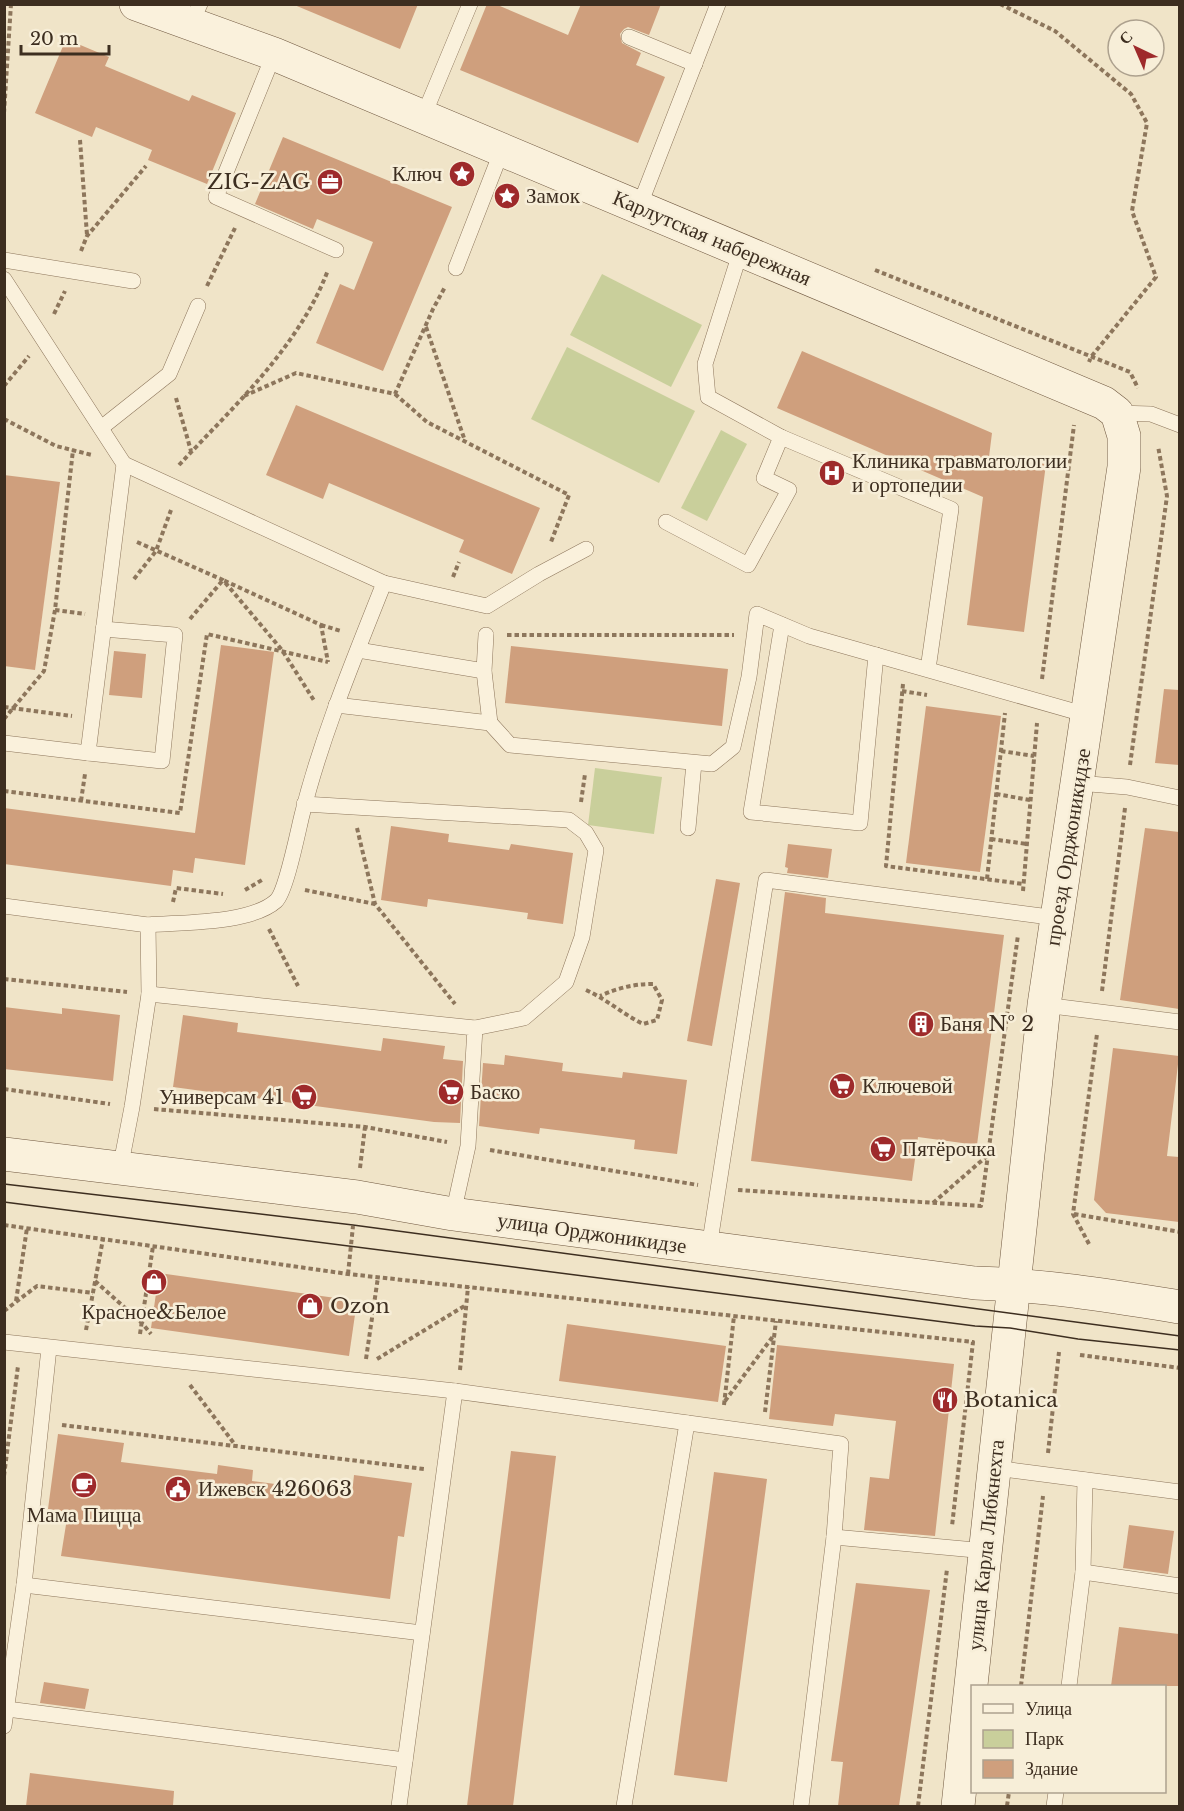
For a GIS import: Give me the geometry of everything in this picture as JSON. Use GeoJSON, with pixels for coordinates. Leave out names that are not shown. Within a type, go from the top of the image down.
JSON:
{"type":"FeatureCollection","features":[{"type":"Feature","properties":{"kind":"main road","name":"Карлутская набережная"},"geometry":{"type":"LineString","coordinates":[[136,4],[195,14],[274,54],[1104,403],[1117,412]]}},
{"type":"Feature","properties":{"kind":"main road","name":"проезд Орджоникидзе"},"geometry":{"type":"LineString","coordinates":[[1014,1284],[1044,1005],[1124,467],[1124,436],[1117,412]]}},
{"type":"Feature","properties":{"kind":"main road","name":"улица Орджоникидзе"},"geometry":{"type":"LineString","coordinates":[[4,1154],[357,1197],[453,1214],[975,1283],[1014,1284],[1078,1291],[1179,1307]]}},
{"type":"Feature","properties":{"kind":"main road","name":"улица Карла Либкнехта"},"geometry":{"type":"LineString","coordinates":[[971,1685],[1014,1284]]}},
{"type":"Feature","properties":{"kind":"main road","name":"улица Карла Либкнехта"},"geometry":{"type":"LineString","coordinates":[[958,1806],[971,1688]]}},
{"type":"Feature","properties":{"kind":"lane"},"geometry":{"type":"LineString","coordinates":[[423,117],[470,4]]}},
{"type":"Feature","properties":{"kind":"lane"},"geometry":{"type":"LineString","coordinates":[[639,207],[718,4]]}},
{"type":"Feature","properties":{"kind":"lane"},"geometry":{"type":"LineString","coordinates":[[628,37],[695,63]]}},
{"type":"Feature","properties":{"kind":"lane"},"geometry":{"type":"LineString","coordinates":[[274,54],[216,197],[336,250]]}},
{"type":"Feature","properties":{"kind":"lane"},"geometry":{"type":"LineString","coordinates":[[456,268],[502,150]]}},
{"type":"Feature","properties":{"kind":"lane"},"geometry":{"type":"LineString","coordinates":[[741,250],[705,364],[708,397],[781,437],[951,509],[928,669]]}},
{"type":"Feature","properties":{"kind":"lane"},"geometry":{"type":"LineString","coordinates":[[4,260],[133,281]]}},
{"type":"Feature","properties":{"kind":"lane"},"geometry":{"type":"LineString","coordinates":[[4,279],[124,464],[179,490],[384,583],[487,606],[539,573],[586,549]]}},
{"type":"Feature","properties":{"kind":"lane"},"geometry":{"type":"LineString","coordinates":[[101,428],[169,374],[198,306]]}},
{"type":"Feature","properties":{"kind":"lane"},"geometry":{"type":"LineString","coordinates":[[1117,412],[1151,414],[1179,425]]}},
{"type":"Feature","properties":{"kind":"lane"},"geometry":{"type":"LineString","coordinates":[[666,522],[748,565],[789,490],[764,478],[781,437]]}},
{"type":"Feature","properties":{"kind":"lane"},"geometry":{"type":"LineString","coordinates":[[88,753],[124,464]]}},
{"type":"Feature","properties":{"kind":"lane"},"geometry":{"type":"LineString","coordinates":[[4,906],[148,925],[236,918],[261,912],[278,900],[284,885],[304,804],[336,705],[384,583]]}},
{"type":"Feature","properties":{"kind":"lane"},"geometry":{"type":"LineString","coordinates":[[486,635],[484,671],[490,723],[510,745],[712,764],[733,747],[749,677],[757,614],[809,636],[1087,715]]}},
{"type":"Feature","properties":{"kind":"lane"},"geometry":{"type":"LineString","coordinates":[[4,743],[162,761],[175,635],[104,623]]}},
{"type":"Feature","properties":{"kind":"lane"},"geometry":{"type":"LineString","coordinates":[[782,625],[751,812],[860,823],[876,655]]}},
{"type":"Feature","properties":{"kind":"lane"},"geometry":{"type":"LineString","coordinates":[[358,650],[484,671]]}},
{"type":"Feature","properties":{"kind":"lane"},"geometry":{"type":"LineString","coordinates":[[336,705],[490,723]]}},
{"type":"Feature","properties":{"kind":"lane"},"geometry":{"type":"LineString","coordinates":[[687,828],[693,763]]}},
{"type":"Feature","properties":{"kind":"lane"},"geometry":{"type":"LineString","coordinates":[[1077,783],[1127,787],[1179,798]]}},
{"type":"Feature","properties":{"kind":"lane"},"geometry":{"type":"LineString","coordinates":[[149,994],[475,1028],[524,1018],[566,982],[582,937],[596,850],[586,833],[578,826],[569,820],[304,804]]}},
{"type":"Feature","properties":{"kind":"lane"},"geometry":{"type":"LineString","coordinates":[[709,1248],[766,880],[1057,918]]}},
{"type":"Feature","properties":{"kind":"lane"},"geometry":{"type":"LineString","coordinates":[[120,1169],[149,994],[148,925]]}},
{"type":"Feature","properties":{"kind":"lane"},"geometry":{"type":"LineString","coordinates":[[1044,1005],[1179,1022]]}},
{"type":"Feature","properties":{"kind":"lane"},"geometry":{"type":"LineString","coordinates":[[453,1214],[468,1146],[475,1028]]}},
{"type":"Feature","properties":{"kind":"lane"},"geometry":{"type":"LineString","coordinates":[[4,1342],[456,1391],[841,1444],[834,1537],[801,1806]]}},
{"type":"Feature","properties":{"kind":"lane"},"geometry":{"type":"LineString","coordinates":[[4,1726],[24,1585],[49,1348]]}},
{"type":"Feature","properties":{"kind":"lane"},"geometry":{"type":"LineString","coordinates":[[399,1806],[456,1391]]}},
{"type":"Feature","properties":{"kind":"lane"},"geometry":{"type":"LineString","coordinates":[[624,1806],[687,1423]]}},
{"type":"Feature","properties":{"kind":"lane"},"geometry":{"type":"LineString","coordinates":[[995,1468],[1179,1492]]}},
{"type":"Feature","properties":{"kind":"lane"},"geometry":{"type":"LineString","coordinates":[[1069,1685],[1083,1572],[1085,1480]]}},
{"type":"Feature","properties":{"kind":"lane"},"geometry":{"type":"LineString","coordinates":[[834,1537],[986,1551]]}},
{"type":"Feature","properties":{"kind":"lane"},"geometry":{"type":"LineString","coordinates":[[1083,1572],[1179,1586]]}},
{"type":"Feature","properties":{"kind":"lane"},"geometry":{"type":"LineString","coordinates":[[24,1585],[422,1633]]}},
{"type":"Feature","properties":{"kind":"lane"},"geometry":{"type":"LineString","coordinates":[[7,1709],[405,1760]]}},
{"type":"Feature","properties":{"kind":"path"},"geometry":{"type":"LineString","coordinates":[[4,113],[11,4]]}},
{"type":"Feature","properties":{"kind":"path"},"geometry":{"type":"LineString","coordinates":[[981,1206],[1021,913],[1039,701],[1078,392],[1090,357],[1156,277],[1132,211],[1147,123],[1131,94],[1055,31],[1000,4]]}},
{"type":"Feature","properties":{"kind":"path"},"geometry":{"type":"LineString","coordinates":[[80,140],[87,236]]}},
{"type":"Feature","properties":{"kind":"path"},"geometry":{"type":"LineString","coordinates":[[198,306],[244,210]]}},
{"type":"Feature","properties":{"kind":"path"},"geometry":{"type":"LineString","coordinates":[[164,481],[244,396],[293,337],[325,280],[336,250]]}},
{"type":"Feature","properties":{"kind":"path"},"geometry":{"type":"LineString","coordinates":[[395,394],[425,327],[456,268]]}},
{"type":"Feature","properties":{"kind":"path"},"geometry":{"type":"LineString","coordinates":[[425,327],[465,441]]}},
{"type":"Feature","properties":{"kind":"path"},"geometry":{"type":"LineString","coordinates":[[4,386],[44,338]]}},
{"type":"Feature","properties":{"kind":"path"},"geometry":{"type":"LineString","coordinates":[[244,396],[296,373],[395,394],[427,422],[569,495],[539,573]]}},
{"type":"Feature","properties":{"kind":"path"},"geometry":{"type":"LineString","coordinates":[[169,374],[192,452]]}},
{"type":"Feature","properties":{"kind":"path"},"geometry":{"type":"LineString","coordinates":[[4,419],[56,446],[124,464]]}},
{"type":"Feature","properties":{"kind":"path"},"geometry":{"type":"LineString","coordinates":[[4,719],[44,670],[55,610],[73,450]]}},
{"type":"Feature","properties":{"kind":"path"},"geometry":{"type":"LineString","coordinates":[[55,610],[104,623],[156,550],[179,490]]}},
{"type":"Feature","properties":{"kind":"path"},"geometry":{"type":"LineString","coordinates":[[115,532],[321,625],[336,705]]}},
{"type":"Feature","properties":{"kind":"path"},"geometry":{"type":"LineString","coordinates":[[175,635],[223,580]]}},
{"type":"Feature","properties":{"kind":"path"},"geometry":{"type":"LineString","coordinates":[[223,580],[282,650],[329,726]]}},
{"type":"Feature","properties":{"kind":"path"},"geometry":{"type":"LineString","coordinates":[[486,635],[738,635]]}},
{"type":"Feature","properties":{"kind":"path"},"geometry":{"type":"LineString","coordinates":[[904,663],[886,866],[1023,884]]}},
{"type":"Feature","properties":{"kind":"path"},"geometry":{"type":"LineString","coordinates":[[987,879],[1008,692]]}},
{"type":"Feature","properties":{"kind":"path"},"geometry":{"type":"LineString","coordinates":[[4,707],[92,718]]}},
{"type":"Feature","properties":{"kind":"path"},"geometry":{"type":"LineString","coordinates":[[1001,751],[1034,756]]}},
{"type":"Feature","properties":{"kind":"path"},"geometry":{"type":"LineString","coordinates":[[578,826],[588,753]]}},
{"type":"Feature","properties":{"kind":"path"},"geometry":{"type":"LineString","coordinates":[[996,794],[1030,800]]}},
{"type":"Feature","properties":{"kind":"path"},"geometry":{"type":"LineString","coordinates":[[352,807],[375,904],[475,1028]]}},
{"type":"Feature","properties":{"kind":"path"},"geometry":{"type":"LineString","coordinates":[[992,839],[1027,844]]}},
{"type":"Feature","properties":{"kind":"path"},"geometry":{"type":"LineString","coordinates":[[241,892],[263,880],[375,904]]}},
{"type":"Feature","properties":{"kind":"path"},"geometry":{"type":"LineString","coordinates":[[249,887],[310,1012]]}},
{"type":"Feature","properties":{"kind":"path"},"geometry":{"type":"LineString","coordinates":[[173,906],[176,888],[219,895],[230,893]]}},
{"type":"Feature","properties":{"kind":"path"},"geometry":{"type":"LineString","coordinates":[[4,979],[149,994]]}},
{"type":"Feature","properties":{"kind":"path"},"geometry":{"type":"LineString","coordinates":[[566,982],[600,996],[643,1024],[657,1020],[662,1000],[653,984],[637,984],[618,988],[600,996]]}},
{"type":"Feature","properties":{"kind":"path"},"geometry":{"type":"LineString","coordinates":[[933,1203],[988,1156]]}},
{"type":"Feature","properties":{"kind":"path"},"geometry":{"type":"LineString","coordinates":[[1089,1244],[1073,1214],[1179,1233]]}},
{"type":"Feature","properties":{"kind":"path"},"geometry":{"type":"LineString","coordinates":[[4,1225],[378,1277],[973,1342],[918,1806]]}},
{"type":"Feature","properties":{"kind":"path"},"geometry":{"type":"LineString","coordinates":[[16,1302],[27,1228]]}},
{"type":"Feature","properties":{"kind":"path"},"geometry":{"type":"LineString","coordinates":[[83,1350],[103,1239]]}},
{"type":"Feature","properties":{"kind":"path"},"geometry":{"type":"LineString","coordinates":[[137,1356],[153,1246]]}},
{"type":"Feature","properties":{"kind":"path"},"geometry":{"type":"LineString","coordinates":[[378,1277],[365,1366],[466,1305]]}},
{"type":"Feature","properties":{"kind":"path"},"geometry":{"type":"LineString","coordinates":[[4,1311],[38,1286],[93,1293]]}},
{"type":"Feature","properties":{"kind":"path"},"geometry":{"type":"LineString","coordinates":[[456,1391],[468,1287]]}},
{"type":"Feature","properties":{"kind":"path"},"geometry":{"type":"LineString","coordinates":[[721,1428],[734,1316]]}},
{"type":"Feature","properties":{"kind":"path"},"geometry":{"type":"LineString","coordinates":[[763,1434],[776,1321]]}},
{"type":"Feature","properties":{"kind":"path"},"geometry":{"type":"LineString","coordinates":[[724,1402],[774,1334]]}},
{"type":"Feature","properties":{"kind":"path"},"geometry":{"type":"LineString","coordinates":[[1021,1685],[1059,1352]]}},
{"type":"Feature","properties":{"kind":"path"},"geometry":{"type":"LineString","coordinates":[[4,1476],[19,1355]]}},
{"type":"Feature","properties":{"kind":"path"},"geometry":{"type":"LineString","coordinates":[[1080,1355],[1179,1368]]}},
{"type":"Feature","properties":{"kind":"path"},"geometry":{"type":"LineString","coordinates":[[11,1424],[42,1423],[444,1472]]}},
{"type":"Feature","properties":{"kind":"green space"},"geometry":{"type":"Polygon","coordinates":[[[602,274],[702,325],[671,387],[570,335],[602,274]]]}},
{"type":"Feature","properties":{"kind":"green space"},"geometry":{"type":"Polygon","coordinates":[[[567,347],[695,411],[659,483],[531,419],[567,347]]]}},
{"type":"Feature","properties":{"kind":"green space"},"geometry":{"type":"Polygon","coordinates":[[[721,430],[747,444],[707,521],[681,508],[721,430]]]}},
{"type":"Feature","properties":{"kind":"green space"},"geometry":{"type":"Polygon","coordinates":[[[595,768],[662,777],[654,834],[588,825],[595,768]]]}},
{"type":"Feature","properties":{"kind":"building"},"geometry":{"type":"Polygon","coordinates":[[[292,4],[418,4],[400,49],[292,4]]]}},
{"type":"Feature","properties":{"kind":"building"},"geometry":{"type":"Polygon","coordinates":[[[487,4],[495,4],[568,35],[581,4],[661,4],[649,35],[628,27],[620,34],[622,43],[641,53],[636,65],[665,77],[638,143],[460,70],[487,4]]]}},
{"type":"Feature","properties":{"kind":"building"},"geometry":{"type":"Polygon","coordinates":[[[66,39],[109,57],[105,66],[189,101],[192,95],[236,113],[207,184],[148,160],[152,150],[96,127],[92,137],[35,113],[66,39]]]}},
{"type":"Feature","properties":{"kind":"building"},"geometry":{"type":"Polygon","coordinates":[[[283,137],[452,207],[383,371],[316,343],[340,284],[354,290],[373,242],[317,219],[313,229],[255,204],[283,137]]]}},
{"type":"Feature","properties":{"kind":"building"},"geometry":{"type":"Polygon","coordinates":[[[802,351],[992,433],[989,457],[1046,464],[1024,632],[967,625],[983,497],[777,408],[802,351]]]}},
{"type":"Feature","properties":{"kind":"building"},"geometry":{"type":"Polygon","coordinates":[[[296,405],[540,508],[512,574],[459,552],[464,540],[329,483],[323,499],[266,475],[296,405]]]}},
{"type":"Feature","properties":{"kind":"building"},"geometry":{"type":"Polygon","coordinates":[[[4,475],[60,482],[35,670],[4,666],[4,475]]]}},
{"type":"Feature","properties":{"kind":"building"},"geometry":{"type":"Polygon","coordinates":[[[221,645],[274,652],[245,865],[195,858],[193,873],[173,870],[171,886],[4,864],[4,808],[195,833],[221,645]]]}},
{"type":"Feature","properties":{"kind":"building"},"geometry":{"type":"Polygon","coordinates":[[[511,646],[728,669],[722,726],[505,703],[511,646]]]}},
{"type":"Feature","properties":{"kind":"building"},"geometry":{"type":"Polygon","coordinates":[[[114,651],[146,654],[142,698],[109,695],[114,651]]]}},
{"type":"Feature","properties":{"kind":"building"},"geometry":{"type":"Polygon","coordinates":[[[1164,689],[1179,690],[1179,765],[1155,763],[1164,689]]]}},
{"type":"Feature","properties":{"kind":"building"},"geometry":{"type":"Polygon","coordinates":[[[926,706],[1001,716],[980,872],[906,863],[926,706]]]}},
{"type":"Feature","properties":{"kind":"building"},"geometry":{"type":"Polygon","coordinates":[[[391,826],[449,834],[448,842],[509,850],[511,844],[573,853],[563,924],[527,919],[528,913],[428,899],[427,907],[381,900],[391,826]]]}},
{"type":"Feature","properties":{"kind":"building"},"geometry":{"type":"Polygon","coordinates":[[[1145,828],[1179,832],[1179,1009],[1120,1000],[1145,828]]]}},
{"type":"Feature","properties":{"kind":"building"},"geometry":{"type":"Polygon","coordinates":[[[788,844],[832,849],[828,878],[787,873],[788,868],[785,867],[788,844]]]}},
{"type":"Feature","properties":{"kind":"building"},"geometry":{"type":"Polygon","coordinates":[[[716,879],[740,883],[712,1046],[687,1041],[716,879]]]}},
{"type":"Feature","properties":{"kind":"building"},"geometry":{"type":"Polygon","coordinates":[[[785,892],[826,898],[825,913],[1004,935],[977,1145],[918,1137],[912,1181],[751,1161],[785,892]]]}},
{"type":"Feature","properties":{"kind":"building"},"geometry":{"type":"Polygon","coordinates":[[[4,1007],[62,1014],[62,1008],[120,1015],[113,1081],[4,1069],[4,1007]]]}},
{"type":"Feature","properties":{"kind":"building"},"geometry":{"type":"Polygon","coordinates":[[[183,1015],[238,1023],[237,1032],[381,1051],[383,1038],[445,1046],[443,1059],[463,1061],[460,1123],[434,1122],[173,1087],[183,1015]]]}},
{"type":"Feature","properties":{"kind":"building"},"geometry":{"type":"Polygon","coordinates":[[[1113,1048],[1179,1056],[1167,1156],[1179,1157],[1179,1222],[1106,1213],[1094,1200],[1113,1048]]]}},
{"type":"Feature","properties":{"kind":"building"},"geometry":{"type":"Polygon","coordinates":[[[505,1055],[563,1063],[562,1071],[622,1078],[623,1072],[687,1080],[677,1154],[634,1149],[635,1140],[540,1128],[539,1134],[479,1126],[483,1063],[504,1065],[505,1055]]]}},
{"type":"Feature","properties":{"kind":"building"},"geometry":{"type":"Polygon","coordinates":[[[159,1273],[357,1301],[349,1356],[151,1328],[159,1273]]]}},
{"type":"Feature","properties":{"kind":"building"},"geometry":{"type":"Polygon","coordinates":[[[567,1324],[726,1346],[718,1402],[559,1381],[567,1324]]]}},
{"type":"Feature","properties":{"kind":"building"},"geometry":{"type":"Polygon","coordinates":[[[777,1345],[954,1364],[935,1536],[864,1530],[870,1477],[889,1479],[896,1421],[835,1414],[833,1426],[769,1419],[777,1345]]]}},
{"type":"Feature","properties":{"kind":"building"},"geometry":{"type":"Polygon","coordinates":[[[58,1434],[124,1443],[121,1462],[217,1474],[218,1465],[253,1470],[252,1481],[352,1494],[354,1475],[412,1483],[404,1537],[398,1536],[390,1599],[61,1556],[68,1512],[48,1509],[58,1434]]]}},
{"type":"Feature","properties":{"kind":"building"},"geometry":{"type":"Polygon","coordinates":[[[511,1451],[556,1456],[513,1806],[467,1806],[511,1451]]]}},
{"type":"Feature","properties":{"kind":"building"},"geometry":{"type":"Polygon","coordinates":[[[714,1472],[767,1479],[727,1782],[674,1775],[714,1472]]]}},
{"type":"Feature","properties":{"kind":"building"},"geometry":{"type":"Polygon","coordinates":[[[1129,1525],[1174,1531],[1168,1574],[1123,1568],[1129,1525]]]}},
{"type":"Feature","properties":{"kind":"building"},"geometry":{"type":"Polygon","coordinates":[[[856,1583],[930,1590],[899,1806],[838,1806],[843,1762],[831,1761],[856,1583]]]}},
{"type":"Feature","properties":{"kind":"building"},"geometry":{"type":"Polygon","coordinates":[[[1119,1627],[1179,1634],[1179,1686],[1111,1685],[1119,1627]]]}},
{"type":"Feature","properties":{"kind":"building"},"geometry":{"type":"Polygon","coordinates":[[[44,1682],[89,1689],[85,1709],[40,1703],[44,1682]]]}},
{"type":"Feature","properties":{"kind":"building"},"geometry":{"type":"Polygon","coordinates":[[[30,1773],[174,1791],[173,1806],[26,1806],[30,1773]]]}},
{"type":"Feature","properties":{"kind":"tram line"},"geometry":{"type":"LineString","coordinates":[[4,1184],[353,1225],[1180,1336]]}},
{"type":"Feature","properties":{"kind":"tram line"},"geometry":{"type":"LineString","coordinates":[[4,1202],[975,1326],[1010,1328],[1078,1339],[1180,1350]]}},
{"type":"Feature","properties":{"kind":"place","name":"Ключ"},"geometry":{"type":"Point","coordinates":[462,174]}},
{"type":"Feature","properties":{"kind":"place","name":"ZIG-ZAG"},"geometry":{"type":"Point","coordinates":[330,182]}},
{"type":"Feature","properties":{"kind":"place","name":"Замок"},"geometry":{"type":"Point","coordinates":[507,196]}},
{"type":"Feature","properties":{"kind":"place","name":"Клиника травматологии и ортопедии"},"geometry":{"type":"Point","coordinates":[832,473]}},
{"type":"Feature","properties":{"kind":"place","name":"Баня № 2"},"geometry":{"type":"Point","coordinates":[921,1024]}},
{"type":"Feature","properties":{"kind":"place","name":"Ключевой"},"geometry":{"type":"Point","coordinates":[842,1086]}},
{"type":"Feature","properties":{"kind":"place","name":"Баско"},"geometry":{"type":"Point","coordinates":[451,1092]}},
{"type":"Feature","properties":{"kind":"place","name":"Универсам 41"},"geometry":{"type":"Point","coordinates":[304,1097]}},
{"type":"Feature","properties":{"kind":"place","name":"Пятёрочка"},"geometry":{"type":"Point","coordinates":[883,1149]}},
{"type":"Feature","properties":{"kind":"place","name":"Красное&Белое"},"geometry":{"type":"Point","coordinates":[154,1282]}},
{"type":"Feature","properties":{"kind":"place","name":"Ozon"},"geometry":{"type":"Point","coordinates":[310,1306]}},
{"type":"Feature","properties":{"kind":"place","name":"Botanica"},"geometry":{"type":"Point","coordinates":[945,1400]}},
{"type":"Feature","properties":{"kind":"place","name":"Мама Пицца"},"geometry":{"type":"Point","coordinates":[84,1485]}},
{"type":"Feature","properties":{"kind":"place","name":"Ижевск 426063"},"geometry":{"type":"Point","coordinates":[178,1489]}}]}
